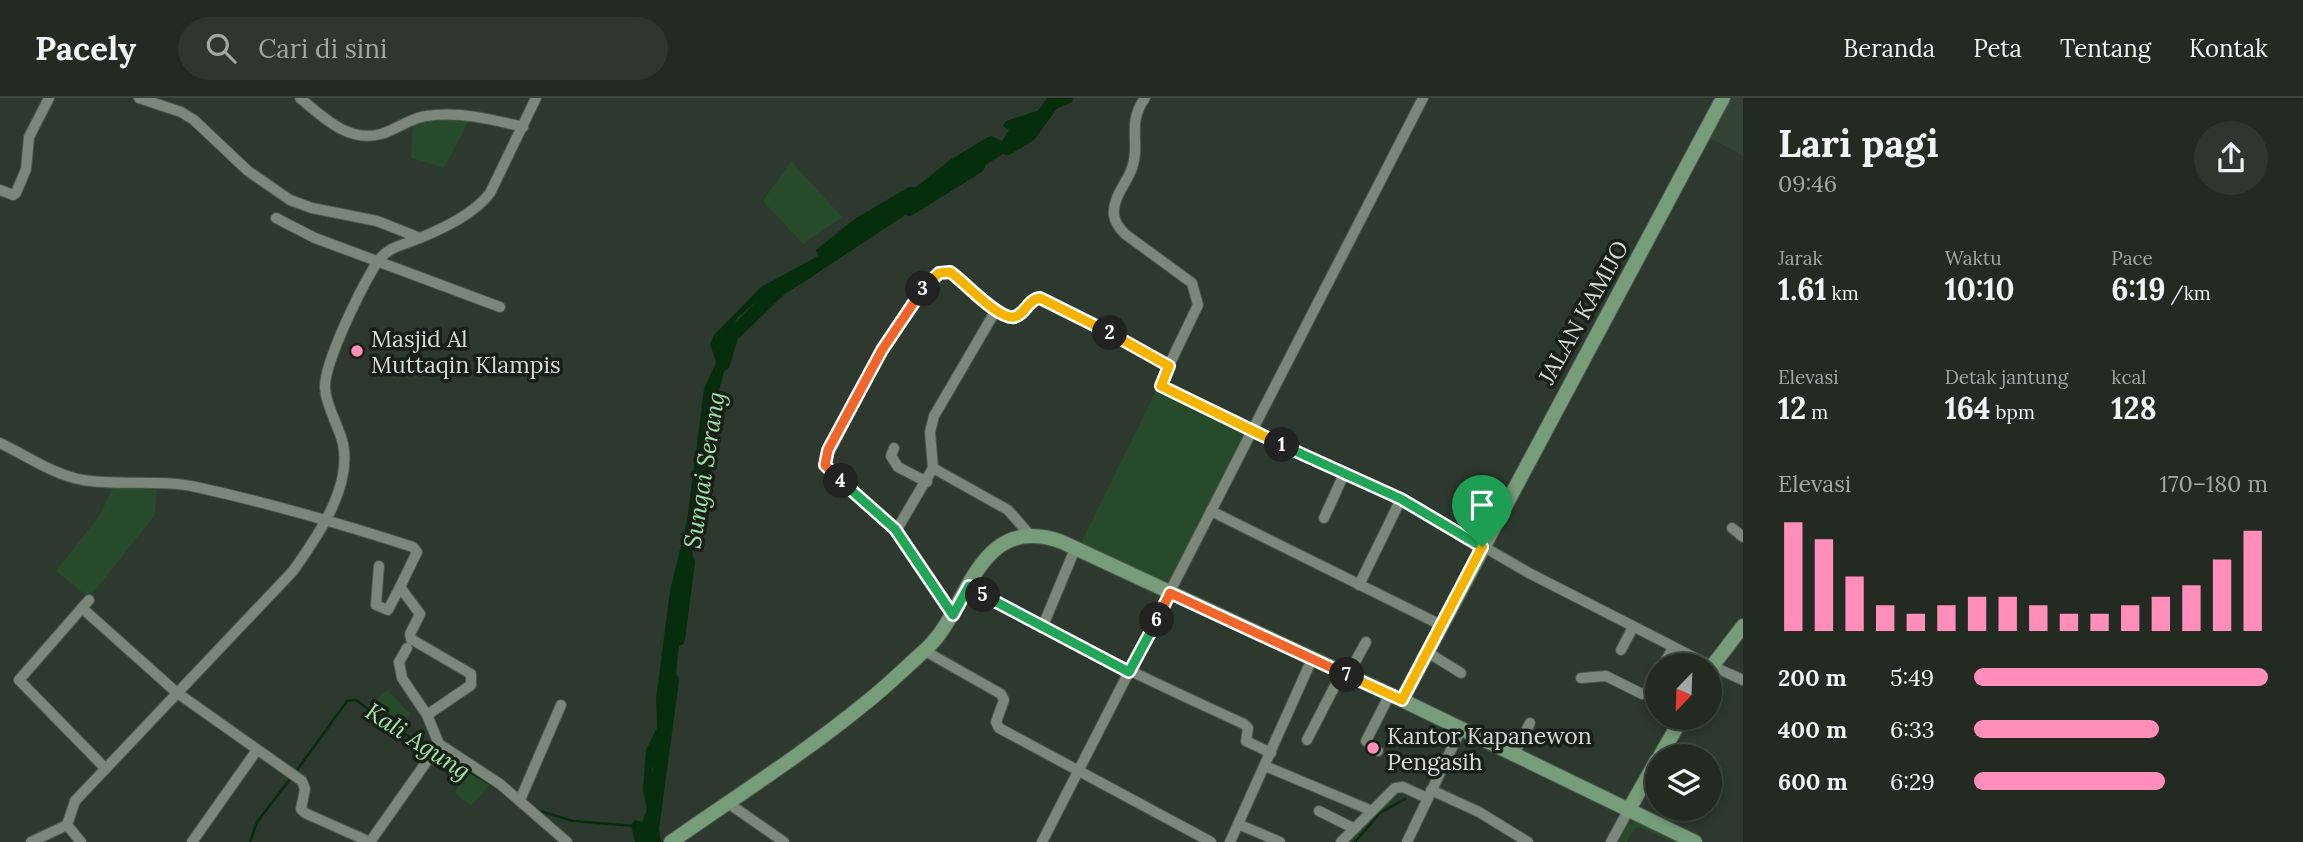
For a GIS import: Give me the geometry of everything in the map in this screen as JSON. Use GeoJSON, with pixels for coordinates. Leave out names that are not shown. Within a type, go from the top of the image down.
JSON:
{"type":"FeatureCollection","features":[{"type":"Feature","properties":{"kind":"main road","name":"JALAN KAMIJO"},"geometry":{"type":"LineString","coordinates":[[1396,697],[1427,652],[1723,98]]}},
{"type":"Feature","properties":{"kind":"main road"},"geometry":{"type":"LineString","coordinates":[[676,839],[864,705],[925,651],[953,615],[995,549],[1011,539],[1030,535],[1046,537],[1076,548],[1396,697],[1695,842]]}},
{"type":"Feature","properties":{"kind":"main road"},"geometry":{"type":"LineString","coordinates":[[1721,653],[1743,626]]}},
{"type":"Feature","properties":{"kind":"main road"},"geometry":{"type":"LineString","coordinates":[[1628,811],[1645,781]]}},
{"type":"Feature","properties":{"kind":"street"},"geometry":{"type":"LineString","coordinates":[[0,190],[13,195],[16,192],[26,169],[29,137],[49,98]]}},
{"type":"Feature","properties":{"kind":"street"},"geometry":{"type":"LineString","coordinates":[[139,98],[181,112],[194,120],[247,171],[290,200],[312,208],[377,221],[420,238]]}},
{"type":"Feature","properties":{"kind":"street"},"geometry":{"type":"LineString","coordinates":[[300,98],[345,132],[356,135],[380,135],[421,116],[445,113],[523,127]]}},
{"type":"Feature","properties":{"kind":"street"},"geometry":{"type":"LineString","coordinates":[[30,842],[67,825],[75,801],[293,571],[326,518],[344,470],[343,444],[325,389],[345,328],[378,262],[391,248],[420,238],[482,204],[491,192],[536,98]]}},
{"type":"Feature","properties":{"kind":"street"},"geometry":{"type":"LineString","coordinates":[[1145,98],[1136,114],[1133,129],[1132,170],[1115,203],[1114,213],[1118,227],[1125,234],[1176,270],[1197,292],[1195,316],[1160,385],[1252,431],[1401,499],[1482,547],[1683,653]]}},
{"type":"Feature","properties":{"kind":"street"},"geometry":{"type":"LineString","coordinates":[[1042,842],[1423,98]]}},
{"type":"Feature","properties":{"kind":"street"},"geometry":{"type":"LineString","coordinates":[[276,218],[314,238],[500,307]]}},
{"type":"Feature","properties":{"kind":"street"},"geometry":{"type":"LineString","coordinates":[[953,615],[896,531],[827,469],[825,461],[828,450],[882,350],[929,281],[939,273],[950,272],[996,310],[1014,317],[1035,299],[1040,298],[1094,324],[1169,366]]}},
{"type":"Feature","properties":{"kind":"street"},"geometry":{"type":"LineString","coordinates":[[896,531],[933,468],[931,422],[996,310]]}},
{"type":"Feature","properties":{"kind":"street"},"geometry":{"type":"LineString","coordinates":[[0,443],[64,475],[85,480],[134,480],[193,486],[326,518],[417,549],[388,610],[376,605],[379,566]]}},
{"type":"Feature","properties":{"kind":"street"},"geometry":{"type":"LineString","coordinates":[[894,448],[891,456],[894,464],[927,482]]}},
{"type":"Feature","properties":{"kind":"street"},"geometry":{"type":"LineString","coordinates":[[933,468],[1009,510],[1030,535]]}},
{"type":"Feature","properties":{"kind":"street"},"geometry":{"type":"LineString","coordinates":[[1324,518],[1345,472]]}},
{"type":"Feature","properties":{"kind":"street"},"geometry":{"type":"LineString","coordinates":[[1360,585],[1401,499]]}},
{"type":"Feature","properties":{"kind":"street"},"geometry":{"type":"LineString","coordinates":[[1211,511],[1441,625]]}},
{"type":"Feature","properties":{"kind":"street"},"geometry":{"type":"LineString","coordinates":[[1732,528],[1743,537]]}},
{"type":"Feature","properties":{"kind":"street"},"geometry":{"type":"LineString","coordinates":[[1042,628],[1076,548]]}},
{"type":"Feature","properties":{"kind":"street"},"geometry":{"type":"LineString","coordinates":[[969,586],[1042,628],[1129,672],[1244,724],[1248,728],[1246,741],[1271,753]]}},
{"type":"Feature","properties":{"kind":"street"},"geometry":{"type":"LineString","coordinates":[[400,587],[419,614],[410,634],[411,639],[466,668],[473,679],[471,685],[427,715]]}},
{"type":"Feature","properties":{"kind":"street"},"geometry":{"type":"LineString","coordinates":[[106,768],[19,680],[85,604],[176,692],[305,785],[301,803],[305,813],[370,842],[436,748]]}},
{"type":"Feature","properties":{"kind":"street"},"geometry":{"type":"LineString","coordinates":[[1621,650],[1633,627]]}},
{"type":"Feature","properties":{"kind":"street"},"geometry":{"type":"LineString","coordinates":[[1307,740],[1366,642]]}},
{"type":"Feature","properties":{"kind":"street"},"geometry":{"type":"LineString","coordinates":[[407,648],[399,662],[399,670],[427,715],[436,748],[522,801],[567,842]]}},
{"type":"Feature","properties":{"kind":"street"},"geometry":{"type":"LineString","coordinates":[[1670,653],[1673,648]]}},
{"type":"Feature","properties":{"kind":"street"},"geometry":{"type":"LineString","coordinates":[[925,651],[1001,694],[1004,700],[996,722],[999,728],[1211,842]]}},
{"type":"Feature","properties":{"kind":"street"},"geometry":{"type":"LineString","coordinates":[[1427,652],[1461,673]]}},
{"type":"Feature","properties":{"kind":"street"},"geometry":{"type":"LineString","coordinates":[[1230,842],[1312,659]]}},
{"type":"Feature","properties":{"kind":"street"},"geometry":{"type":"LineString","coordinates":[[1722,672],[1743,680]]}},
{"type":"Feature","properties":{"kind":"street"},"geometry":{"type":"LineString","coordinates":[[1581,678],[1606,676],[1642,694],[1645,693]]}},
{"type":"Feature","properties":{"kind":"street"},"geometry":{"type":"LineString","coordinates":[[1378,751],[1366,741],[1396,697]]}},
{"type":"Feature","properties":{"kind":"street"},"geometry":{"type":"LineString","coordinates":[[522,801],[561,705]]}},
{"type":"Feature","properties":{"kind":"street"},"geometry":{"type":"LineString","coordinates":[[1513,755],[1530,723]]}},
{"type":"Feature","properties":{"kind":"street"},"geometry":{"type":"LineString","coordinates":[[1407,842],[1461,729]]}},
{"type":"Feature","properties":{"kind":"street"},"geometry":{"type":"LineString","coordinates":[[192,842],[257,750]]}},
{"type":"Feature","properties":{"kind":"street"},"geometry":{"type":"LineString","coordinates":[[1265,766],[1370,810]]}},
{"type":"Feature","properties":{"kind":"street"},"geometry":{"type":"LineString","coordinates":[[1341,842],[1370,810],[1395,788],[1403,787],[1479,812],[1515,839],[1528,842]]}},
{"type":"Feature","properties":{"kind":"street"},"geometry":{"type":"LineString","coordinates":[[728,803],[783,842]]}},
{"type":"Feature","properties":{"kind":"street"},"geometry":{"type":"LineString","coordinates":[[1319,811],[1353,828]]}},
{"type":"Feature","properties":{"kind":"street"},"geometry":{"type":"LineString","coordinates":[[1611,842],[1628,811]]}},
{"type":"Feature","properties":{"kind":"street"},"geometry":{"type":"LineString","coordinates":[[1238,824],[1280,842]]}},
{"type":"Feature","properties":{"kind":"street"},"geometry":{"type":"LineString","coordinates":[[67,825],[80,842]]}},
{"type":"Feature","properties":{"kind":"shaded area"},"geometry":{"type":"Polygon","coordinates":[[[1725,98],[1743,98],[1743,156],[1705,135],[1725,98]]]}},
{"type":"Feature","properties":{"kind":"shaded area"},"geometry":{"type":"Polygon","coordinates":[[[447,117],[469,121],[444,168],[411,158],[413,125],[423,120],[447,117]]]}},
{"type":"Feature","properties":{"kind":"shaded area"},"geometry":{"type":"Polygon","coordinates":[[[791,161],[842,217],[803,244],[763,201],[791,161]]]}},
{"type":"Feature","properties":{"kind":"shaded area"},"geometry":{"type":"Polygon","coordinates":[[[1158,387],[1247,433],[1166,590],[1079,547],[1158,387]]]}},
{"type":"Feature","properties":{"kind":"shaded area"},"geometry":{"type":"Polygon","coordinates":[[[114,485],[157,487],[155,515],[89,598],[56,571],[100,515],[114,485]]]}},
{"type":"Feature","properties":{"kind":"shaded area"},"geometry":{"type":"Polygon","coordinates":[[[387,690],[410,714],[397,727],[374,702],[387,690]]]}},
{"type":"Feature","properties":{"kind":"shaded area"},"geometry":{"type":"Polygon","coordinates":[[[472,766],[493,781],[471,806],[455,793],[464,774],[472,766]]]}},
{"type":"Feature","properties":{"kind":"shaded area"},"geometry":{"type":"Polygon","coordinates":[[[1633,822],[1640,822],[1687,842],[1674,842],[1639,827],[1634,829],[1627,842],[1618,842],[1623,829],[1633,822]]]}},
{"type":"Feature","properties":{"kind":"water"},"geometry":{"type":"Polygon","coordinates":[[[1062,98],[1073,98],[1072,102],[1031,120],[1020,143],[970,175],[954,177],[919,206],[805,281],[779,283],[738,317],[728,334],[729,353],[715,406],[710,441],[714,449],[709,455],[712,470],[700,537],[692,551],[694,562],[684,585],[678,612],[681,624],[675,684],[661,720],[659,749],[652,770],[656,787],[650,808],[655,831],[652,842],[635,842],[631,825],[635,820],[642,822],[647,810],[643,790],[646,750],[657,728],[656,699],[670,591],[687,521],[704,389],[716,362],[710,344],[714,335],[761,287],[818,256],[816,250],[856,218],[909,187],[916,187],[950,160],[986,138],[991,136],[1002,141],[1009,130],[1003,126],[1006,121],[1055,105],[1062,98]]]}},
{"type":"Feature","properties":{"kind":"waterway","name":"Sungai Serang"},"geometry":{"type":"LineString","coordinates":[[1007,148],[1029,135],[1056,98]]}},
{"type":"Feature","properties":{"kind":"waterway","name":"Sungai Serang"},"geometry":{"type":"LineString","coordinates":[[909,209],[978,166]]}},
{"type":"Feature","properties":{"kind":"waterway","name":"Sungai Serang"},"geometry":{"type":"LineString","coordinates":[[723,364],[731,336],[781,288],[808,271]]}},
{"type":"Feature","properties":{"kind":"waterway","name":"Sungai Serang"},"geometry":{"type":"LineString","coordinates":[[678,639],[688,562]]}},
{"type":"Feature","properties":{"kind":"waterway","name":"Sungai Serang"},"geometry":{"type":"LineString","coordinates":[[654,842],[652,829],[672,680]]}},
{"type":"Feature","properties":{"kind":"waterway","name":"Kali Agung"},"geometry":{"type":"LineString","coordinates":[[295,773],[347,701],[356,700],[394,728],[432,749]]}},
{"type":"Feature","properties":{"kind":"waterway","name":"Kali Agung"},"geometry":{"type":"LineString","coordinates":[[438,753],[492,785]]}},
{"type":"Feature","properties":{"kind":"waterway","name":"Kali Agung"},"geometry":{"type":"LineString","coordinates":[[250,842],[257,822],[291,778]]}},
{"type":"Feature","properties":{"kind":"waterway"},"geometry":{"type":"LineString","coordinates":[[1355,842],[1380,813],[1405,799]]}},
{"type":"Feature","properties":{"kind":"waterway","name":"Kali Agung"},"geometry":{"type":"LineString","coordinates":[[537,810],[573,821],[634,826]]}},
{"type":"Feature","properties":{"kind":"place","name":"Masjid Al Muttaqin Klampis"},"geometry":{"type":"Point","coordinates":[357,351]}},
{"type":"Feature","properties":{"kind":"place","name":"Kantor Kapanewon Pengasih"},"geometry":{"type":"Point","coordinates":[1373,748]}},
{"type":"Feature","properties":{"kind":"route"},"geometry":{"type":"LineString","coordinates":[[950,272],[999,313],[1010,317],[1017,316],[1038,298],[1094,324],[1169,366],[1160,382],[1161,386],[1252,431],[1370,483],[1482,547],[1402,700],[1170,593],[1129,672],[1042,628],[969,586],[953,615],[895,529],[827,469],[825,461],[835,436],[882,350],[929,281],[939,273],[950,272]]}}]}
